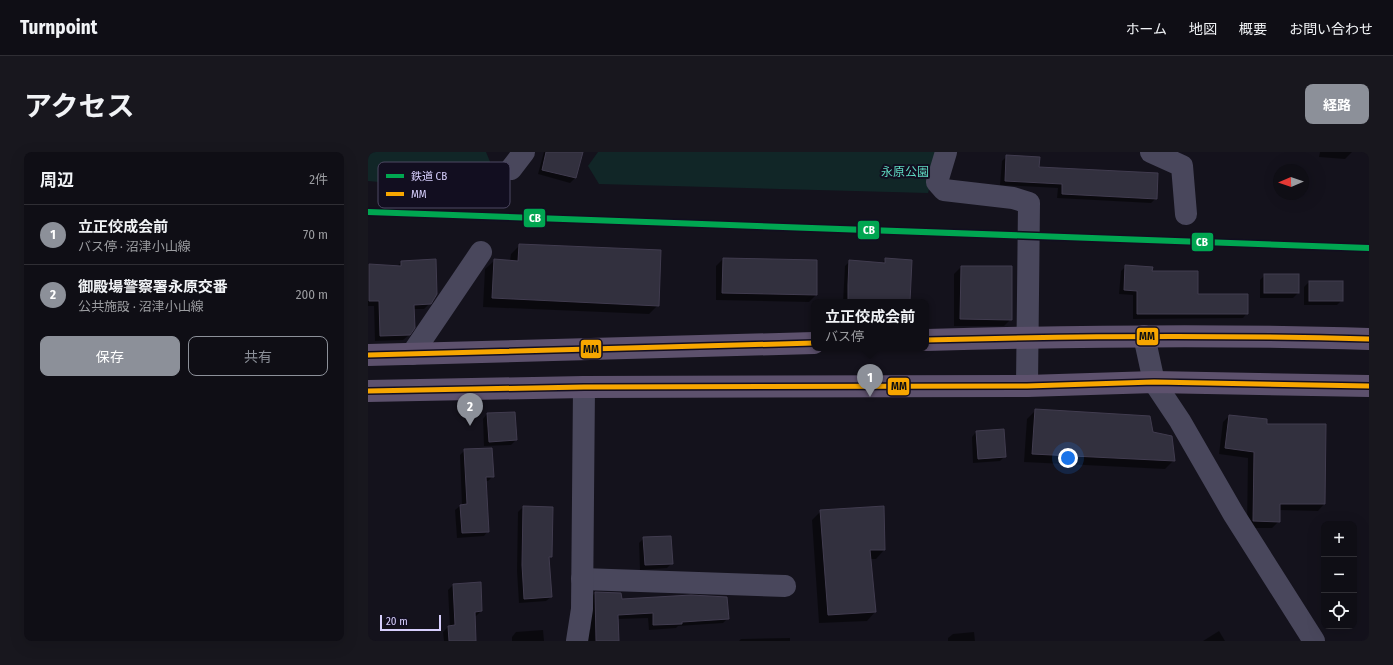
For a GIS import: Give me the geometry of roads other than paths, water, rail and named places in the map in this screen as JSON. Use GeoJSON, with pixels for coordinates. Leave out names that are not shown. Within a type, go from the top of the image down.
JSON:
{"type":"FeatureCollection","features":[{"type":"Feature","properties":{"kind":"main road"},"geometry":{"type":"LineString","coordinates":[[929,340],[1144,336],[1369,339]]}},
{"type":"Feature","properties":{"kind":"main road"},"geometry":{"type":"LineString","coordinates":[[368,355],[811,343]]}},
{"type":"Feature","properties":{"kind":"main road"},"geometry":{"type":"LineString","coordinates":[[368,391],[584,387],[1027,386],[1154,382],[1369,386]]}},
{"type":"Feature","properties":{"kind":"street"},"geometry":{"type":"LineString","coordinates":[[946,152],[937,182],[944,190],[1013,198],[1029,203],[1027,386]]}},
{"type":"Feature","properties":{"kind":"street"},"geometry":{"type":"LineString","coordinates":[[1151,152],[1182,166],[1186,214]]}},
{"type":"Feature","properties":{"kind":"street"},"geometry":{"type":"LineString","coordinates":[[412,354],[481,252]]}},
{"type":"Feature","properties":{"kind":"street"},"geometry":{"type":"LineString","coordinates":[[1144,336],[1154,382],[1180,421],[1233,513],[1314,641]]}},
{"type":"Feature","properties":{"kind":"street"},"geometry":{"type":"LineString","coordinates":[[577,641],[582,609],[584,387]]}},
{"type":"Feature","properties":{"kind":"street"},"geometry":{"type":"LineString","coordinates":[[582,579],[784,586]]}},
{"type":"Feature","properties":{"kind":"rail line","name":"CB"},"geometry":{"type":"LineString","coordinates":[[368,212],[1369,248]]}},
{"type":"Feature","properties":{"kind":"place","name":"立正佼成会前"},"geometry":{"type":"Point","coordinates":[870,397]}},
{"type":"Feature","properties":{"kind":"place","name":"御殿場警察署永原交番"},"geometry":{"type":"Point","coordinates":[470,426]}},
{"type":"Feature","properties":{"kind":"park label","name":"永原公園"},"geometry":{"type":"Point","coordinates":[905,172]}}]}
